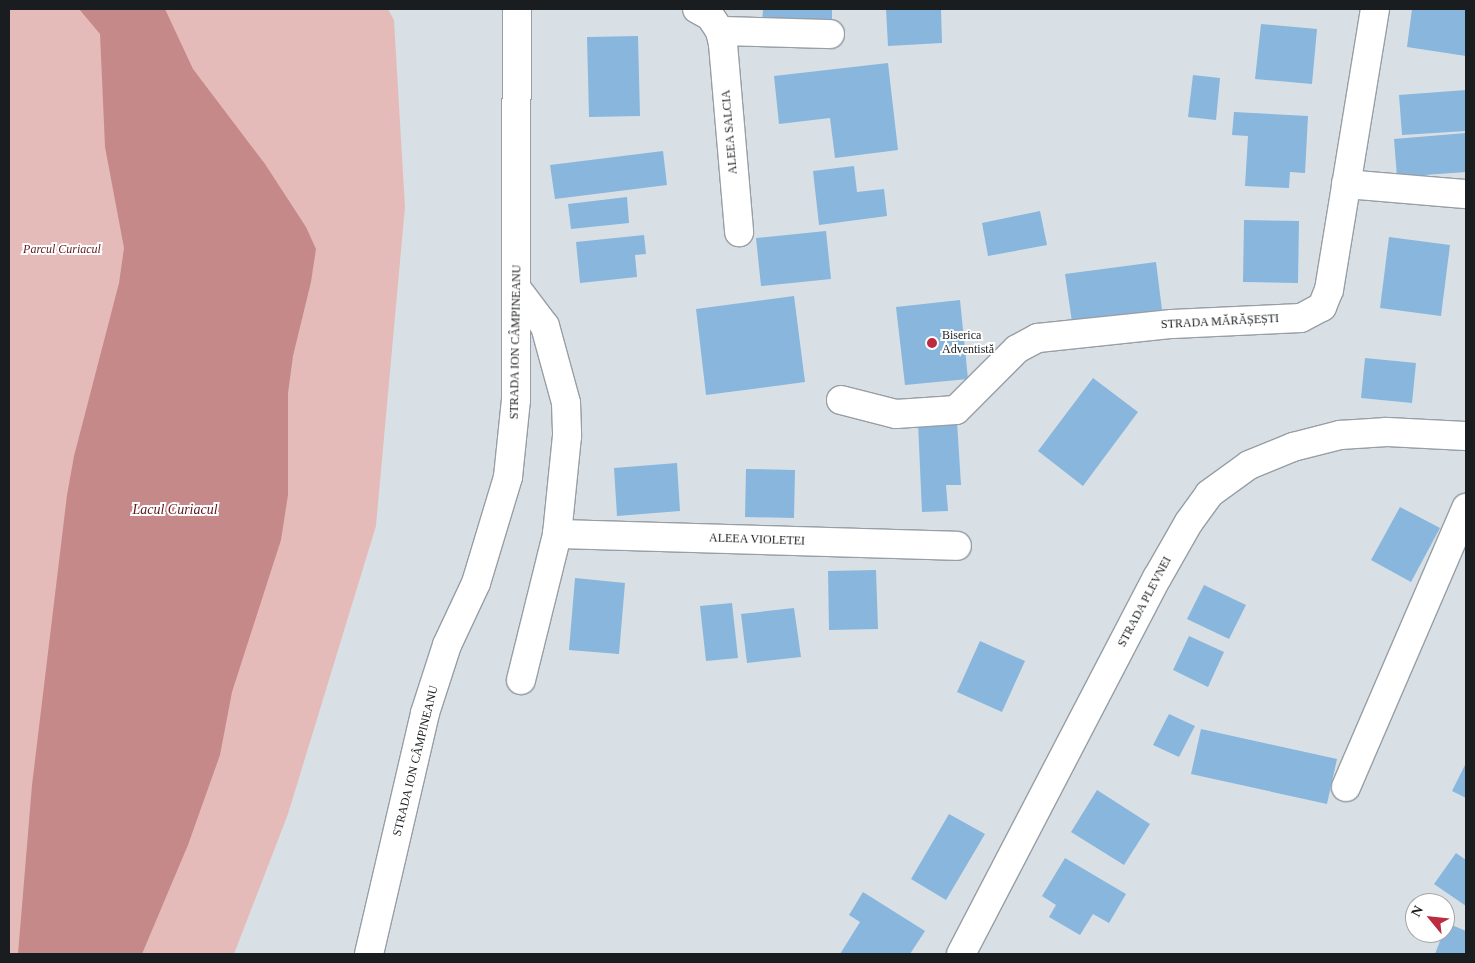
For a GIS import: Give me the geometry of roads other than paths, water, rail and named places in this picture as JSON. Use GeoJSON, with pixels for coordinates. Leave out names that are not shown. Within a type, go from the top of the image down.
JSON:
{"type":"FeatureCollection","features":[{"type":"Feature","properties":{"kind":"street","name":"STRADA ION CÂMPINEANU"},"geometry":{"type":"LineString","coordinates":[[369,954],[425,713],[447,644],[476,583],[508,477],[516,400],[517,9]]}},
{"type":"Feature","properties":{"kind":"street"},"geometry":{"type":"LineString","coordinates":[[697,9],[710,16],[720,32],[830,34]]}},
{"type":"Feature","properties":{"kind":"street","name":"STRADA MĂRĂȘEȘTI"},"geometry":{"type":"LineString","coordinates":[[842,400],[896,414],[956,410],[1017,349],[1038,338],[1093,330],[1311,315],[1322,307],[1329,290],[1375,9]]}},
{"type":"Feature","properties":{"kind":"street","name":"ALEEA SALCIA"},"geometry":{"type":"LineString","coordinates":[[720,32],[739,232]]}},
{"type":"Feature","properties":{"kind":"street"},"geometry":{"type":"LineString","coordinates":[[1346,184],[1466,194]]}},
{"type":"Feature","properties":{"kind":"street"},"geometry":{"type":"LineString","coordinates":[[517,289],[545,326],[566,403],[567,436],[557,534],[521,680]]}},
{"type":"Feature","properties":{"kind":"street","name":"STRADA PLEVNEI"},"geometry":{"type":"LineString","coordinates":[[961,954],[1157,578],[1188,522],[1210,494],[1249,465],[1293,447],[1340,436],[1387,432],[1466,436]]}},
{"type":"Feature","properties":{"kind":"street"},"geometry":{"type":"LineString","coordinates":[[1346,787],[1466,508]]}},
{"type":"Feature","properties":{"kind":"street","name":"ALEEA VIOLETEI"},"geometry":{"type":"LineString","coordinates":[[557,534],[958,546]]}},
{"type":"Feature","properties":{"kind":"water","name":"Lacul Curiacul"},"geometry":{"type":"Polygon","coordinates":[[[79,9],[165,9],[193,69],[265,164],[306,227],[316,249],[311,282],[293,356],[288,393],[288,495],[281,540],[232,692],[220,755],[188,845],[142,954],[18,954],[32,785],[67,495],[74,456],[119,283],[124,248],[105,147],[100,34],[79,9]]]}},
{"type":"Feature","properties":{"kind":"place","name":"Biserica Adventistă"},"geometry":{"type":"Point","coordinates":[932,343]}},
{"type":"Feature","properties":{"kind":"park label","name":"Parcul Curiacul"},"geometry":{"type":"Point","coordinates":[62,250]}}]}
